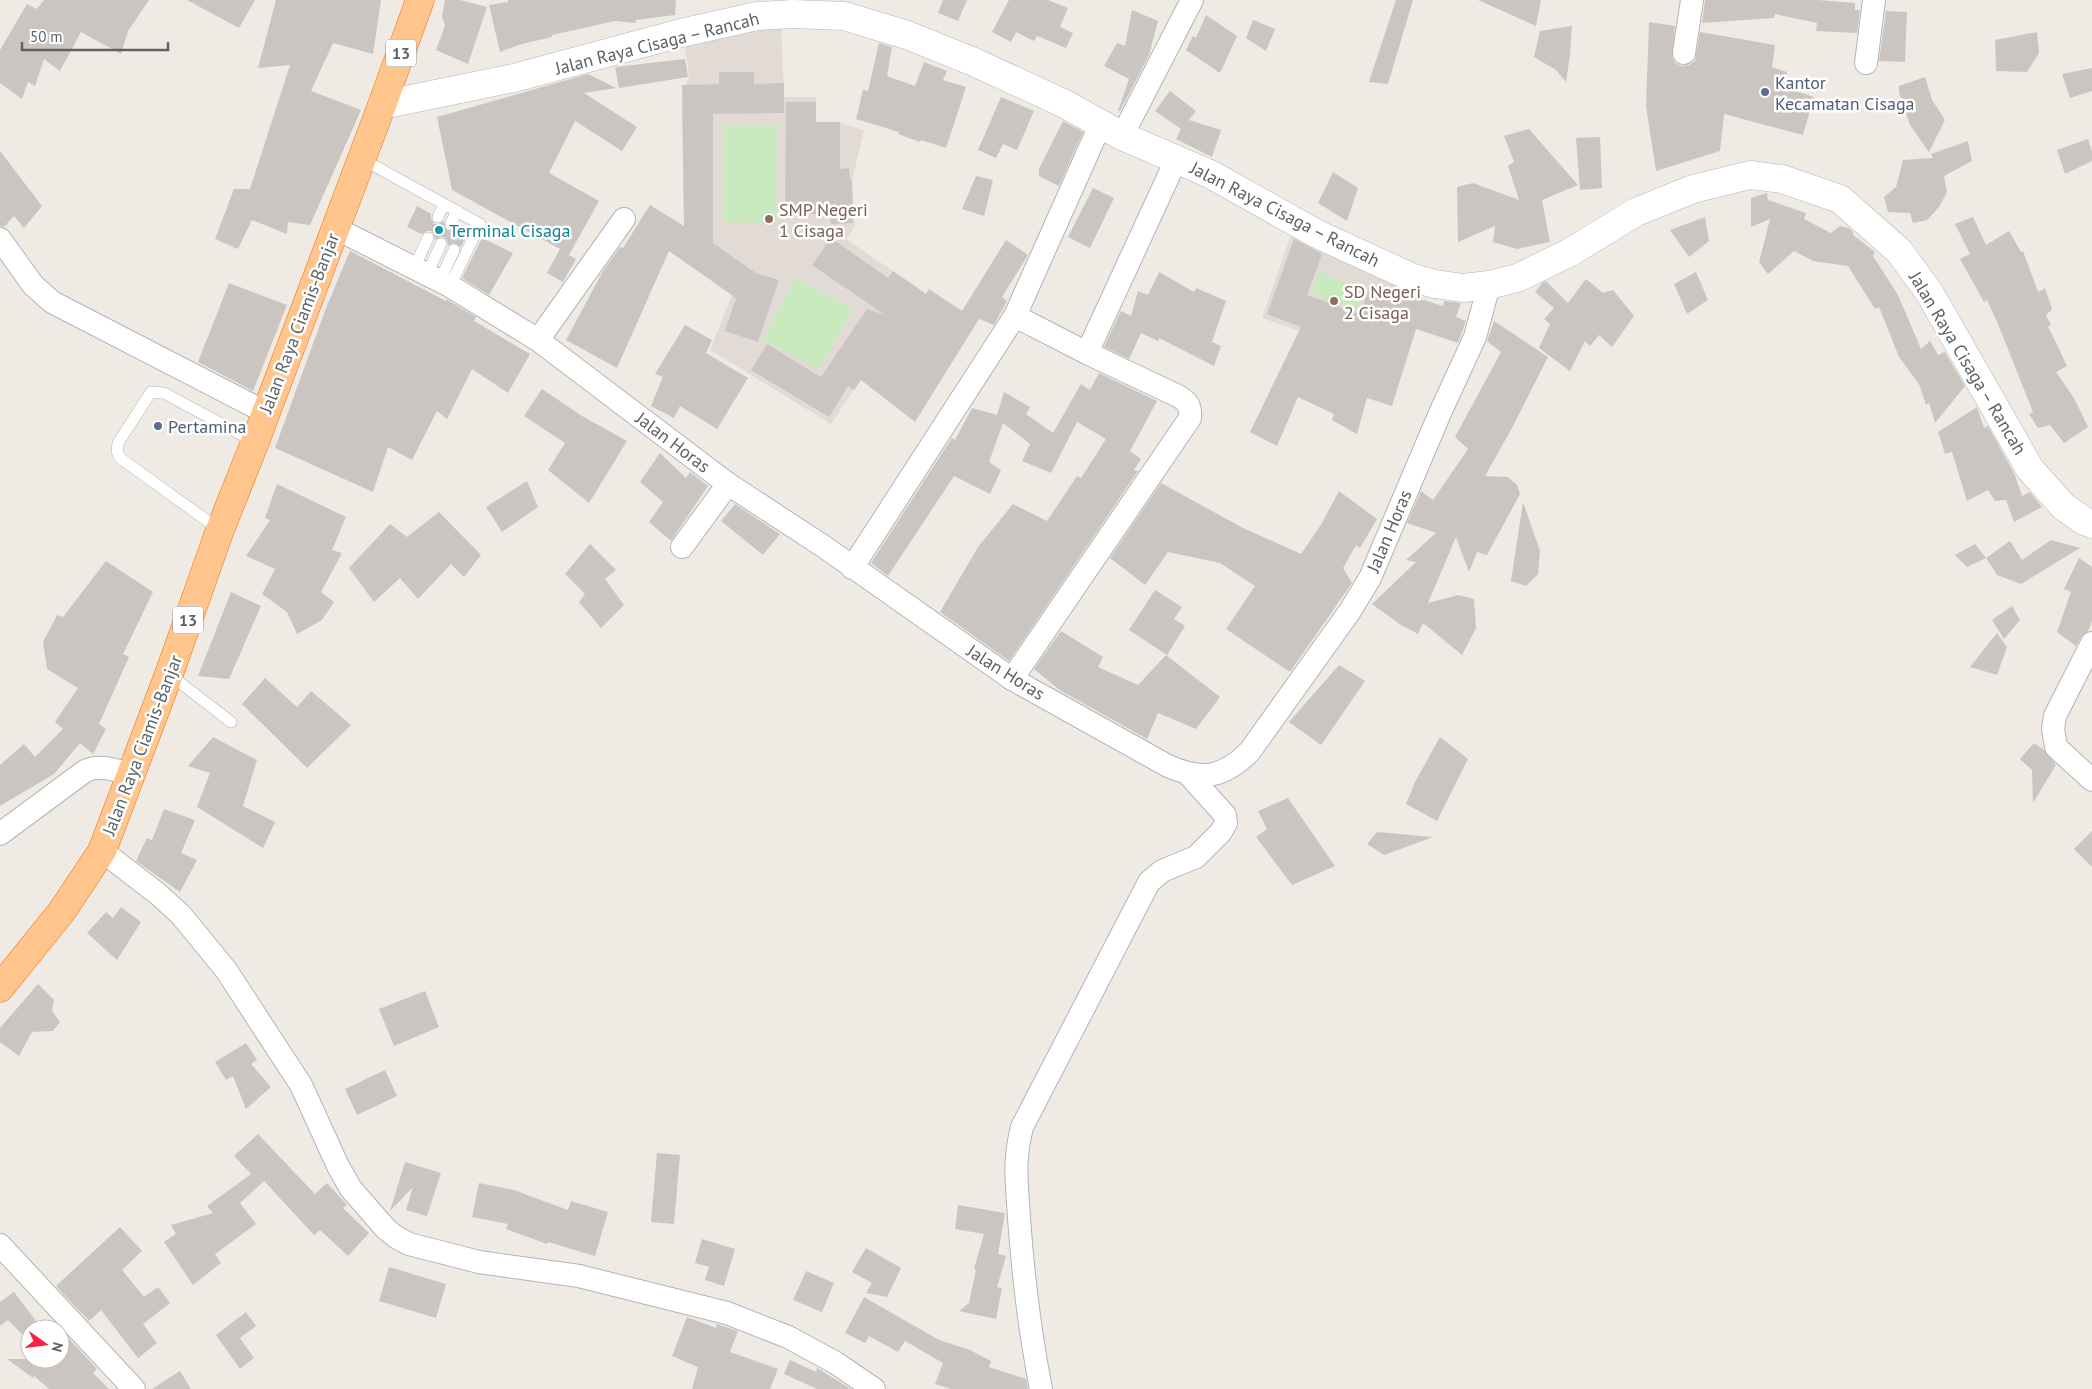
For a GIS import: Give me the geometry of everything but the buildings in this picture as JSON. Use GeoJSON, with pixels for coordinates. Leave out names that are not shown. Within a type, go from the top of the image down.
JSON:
{"type":"FeatureCollection","features":[{"type":"Feature","properties":{"kind":"highway","name":"Jalan Raya Ciamis-Banjar"},"geometry":{"type":"LineString","coordinates":[[0,988],[62,911],[102,851],[169,674],[220,530],[362,159],[420,0]]}},
{"type":"Feature","properties":{"kind":"main road","name":"Jalan Raya Cisaga – Rancah"},"geometry":{"type":"LineString","coordinates":[[382,105],[514,78],[681,33],[756,8],[793,14],[846,8],[974,62],[1112,130],[1210,174],[1317,234],[1413,278],[1435,284],[1463,288],[1489,285],[1517,278],[1570,253],[1636,212],[1693,189],[1750,175],[1782,179],[1840,199],[1861,215],[1899,251],[1930,292],[2030,469],[2064,506],[2084,521],[2092,524]]}},
{"type":"Feature","properties":{"kind":"street"},"geometry":{"type":"LineString","coordinates":[[852,568],[1015,316],[1112,130],[1192,0]]}},
{"type":"Feature","properties":{"kind":"street"},"geometry":{"type":"LineString","coordinates":[[1684,53],[1692,0]]}},
{"type":"Feature","properties":{"kind":"street"},"geometry":{"type":"LineString","coordinates":[[1866,63],[1874,0]]}},
{"type":"Feature","properties":{"kind":"street"},"geometry":{"type":"LineString","coordinates":[[1087,353],[1176,160]]}},
{"type":"Feature","properties":{"kind":"street"},"geometry":{"type":"LineString","coordinates":[[538,340],[624,219]]}},
{"type":"Feature","properties":{"kind":"street","name":"Jalan Horas"},"geometry":{"type":"LineString","coordinates":[[335,228],[432,277],[538,340],[728,484],[822,546],[1012,679],[1168,766],[1188,774],[1209,775],[1226,771],[1250,750],[1361,594],[1370,578],[1436,421],[1476,337],[1489,285]]}},
{"type":"Feature","properties":{"kind":"street"},"geometry":{"type":"LineString","coordinates":[[0,239],[33,284],[52,302],[265,412]]}},
{"type":"Feature","properties":{"kind":"street"},"geometry":{"type":"LineString","coordinates":[[1012,679],[1190,418],[1191,409],[1188,402],[1015,316]]}},
{"type":"Feature","properties":{"kind":"street"},"geometry":{"type":"LineString","coordinates":[[682,547],[728,484]]}},
{"type":"Feature","properties":{"kind":"street"},"geometry":{"type":"LineString","coordinates":[[2092,643],[2055,716],[2053,729],[2056,747],[2092,780]]}},
{"type":"Feature","properties":{"kind":"street"},"geometry":{"type":"LineString","coordinates":[[0,834],[78,776],[92,768],[104,767],[131,774]]}},
{"type":"Feature","properties":{"kind":"street"},"geometry":{"type":"LineString","coordinates":[[1041,1389],[1022,1256],[1015,1171],[1016,1150],[1022,1127],[1149,882],[1162,871],[1196,857],[1226,823],[1225,815],[1188,774]]}},
{"type":"Feature","properties":{"kind":"street"},"geometry":{"type":"LineString","coordinates":[[102,851],[158,894],[181,915],[226,970],[301,1085],[338,1166],[351,1189],[386,1229],[396,1237],[409,1244],[479,1262],[579,1276],[727,1313],[788,1337],[836,1363],[874,1389]]}},
{"type":"Feature","properties":{"kind":"street"},"geometry":{"type":"LineString","coordinates":[[0,1245],[134,1389]]}},
{"type":"Feature","properties":{"kind":"lane"},"geometry":{"type":"LineString","coordinates":[[362,159],[480,224],[432,277]]}},
{"type":"Feature","properties":{"kind":"lane"},"geometry":{"type":"LineString","coordinates":[[438,217],[444,204]]}},
{"type":"Feature","properties":{"kind":"lane"},"geometry":{"type":"LineString","coordinates":[[451,223],[457,211]]}},
{"type":"Feature","properties":{"kind":"lane"},"geometry":{"type":"LineString","coordinates":[[464,229],[470,218]]}},
{"type":"Feature","properties":{"kind":"lane"},"geometry":{"type":"LineString","coordinates":[[428,238],[432,277]]}},
{"type":"Feature","properties":{"kind":"lane"},"geometry":{"type":"LineString","coordinates":[[432,277],[441,244]]}},
{"type":"Feature","properties":{"kind":"lane"},"geometry":{"type":"LineString","coordinates":[[432,277],[454,250]]}},
{"type":"Feature","properties":{"kind":"lane"},"geometry":{"type":"LineString","coordinates":[[220,530],[120,458],[117,451],[118,443],[150,392],[164,393],[255,442]]}},
{"type":"Feature","properties":{"kind":"lane"},"geometry":{"type":"LineString","coordinates":[[169,674],[231,722]]}},
{"type":"Feature","properties":{"kind":"shaded area","name":"SMP Negeri 1 Cisaga"},"geometry":{"type":"Polygon","coordinates":[[[781,22],[784,97],[816,97],[816,122],[840,122],[864,131],[852,180],[855,227],[846,239],[921,290],[831,424],[710,350],[732,295],[684,228],[682,108],[689,74],[684,39],[781,22]]]}},
{"type":"Feature","properties":{"kind":"shaded area","name":"SD Negeri 2 Cisaga"},"geometry":{"type":"Polygon","coordinates":[[[1293,229],[1406,284],[1379,360],[1262,318],[1293,229]]]}},
{"type":"Feature","properties":{"kind":"green space"},"geometry":{"type":"Polygon","coordinates":[[[724,126],[777,126],[776,223],[723,222],[724,126]]]}},
{"type":"Feature","properties":{"kind":"green space"},"geometry":{"type":"Polygon","coordinates":[[[1319,272],[1364,289],[1356,310],[1312,293],[1319,272]]]}},
{"type":"Feature","properties":{"kind":"green space"},"geometry":{"type":"Polygon","coordinates":[[[796,278],[852,309],[819,370],[762,339],[796,278]]]}},
{"type":"Feature","properties":{"kind":"place","name":"Kantor Kecamatan Cisaga"},"geometry":{"type":"Point","coordinates":[1765,92]}},
{"type":"Feature","properties":{"kind":"place","name":"SMP Negeri 1 Cisaga"},"geometry":{"type":"Point","coordinates":[769,219]}},
{"type":"Feature","properties":{"kind":"place","name":"Terminal Cisaga"},"geometry":{"type":"Point","coordinates":[439,230]}},
{"type":"Feature","properties":{"kind":"place","name":"SD Negeri 2 Cisaga"},"geometry":{"type":"Point","coordinates":[1334,301]}},
{"type":"Feature","properties":{"kind":"place","name":"Pertamina"},"geometry":{"type":"Point","coordinates":[158,426]}}]}
